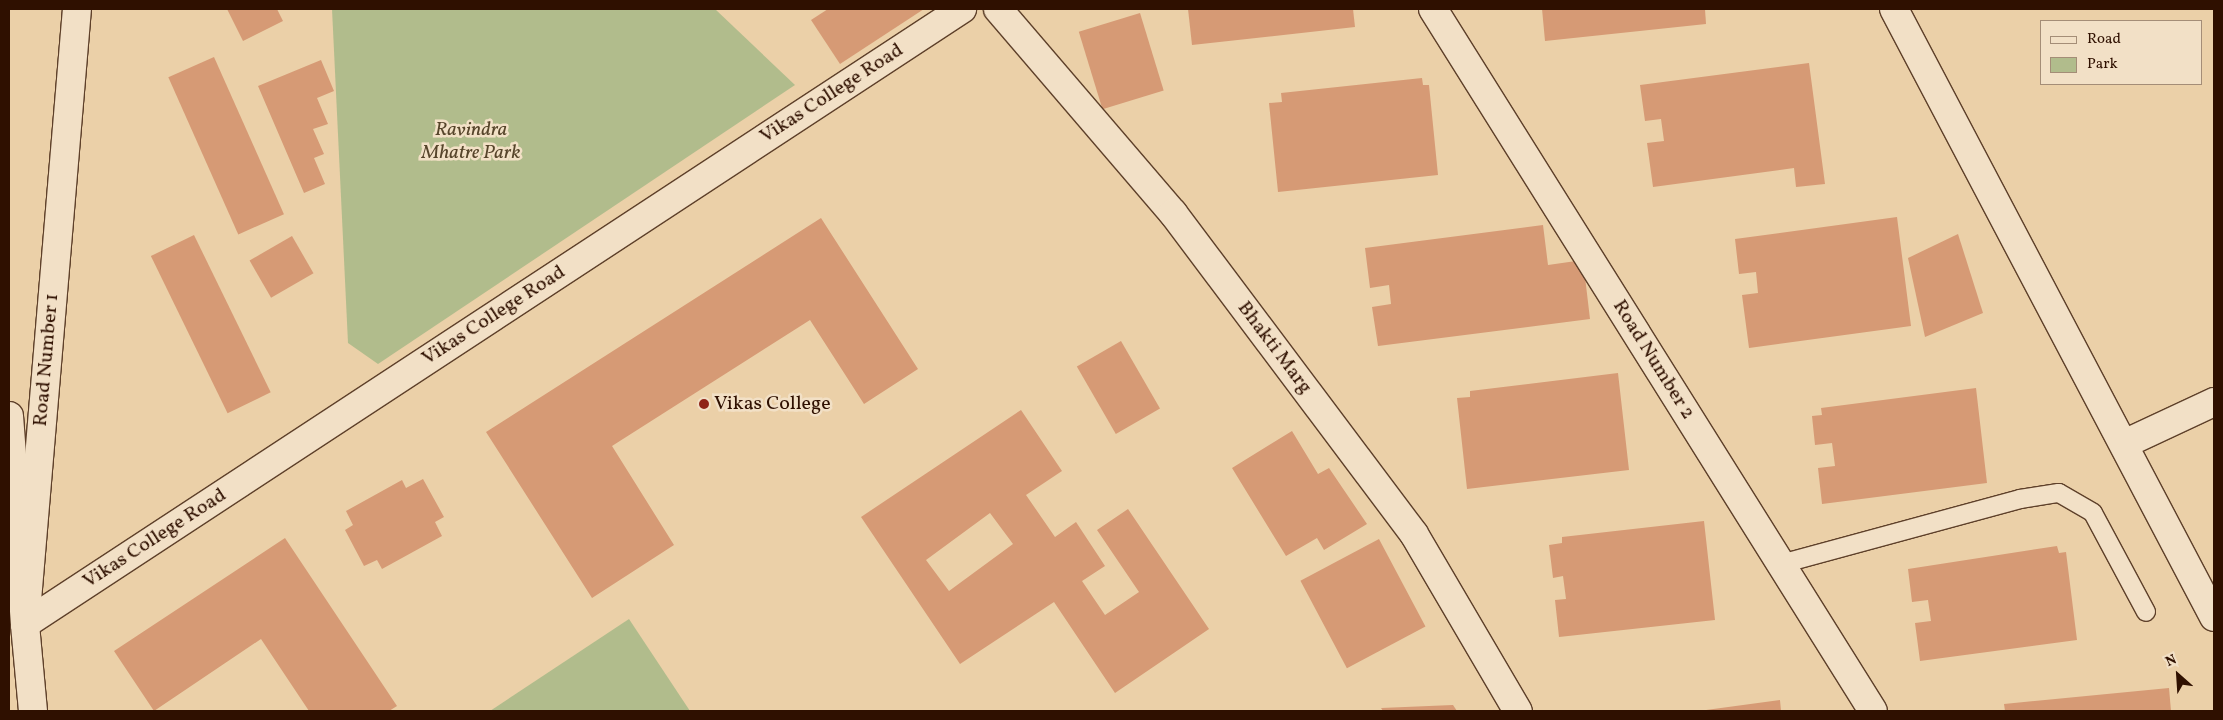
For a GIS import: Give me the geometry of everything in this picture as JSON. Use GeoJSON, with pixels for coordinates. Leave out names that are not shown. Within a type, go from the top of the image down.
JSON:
{"type":"FeatureCollection","features":[{"type":"Feature","properties":{"kind":"street","name":"Road Number 1"},"geometry":{"type":"LineString","coordinates":[[33,711],[25,624],[77,9]]}},
{"type":"Feature","properties":{"kind":"street","name":"Vikas College Road"},"geometry":{"type":"LineString","coordinates":[[25,624],[962,9]]}},
{"type":"Feature","properties":{"kind":"street","name":"Road Number 2"},"geometry":{"type":"LineString","coordinates":[[1433,9],[1873,711]]}},
{"type":"Feature","properties":{"kind":"street"},"geometry":{"type":"LineString","coordinates":[[1894,9],[2214,617]]}},
{"type":"Feature","properties":{"kind":"street","name":"Bhakti Marg"},"geometry":{"type":"LineString","coordinates":[[1007,12],[1173,213],[1414,534],[1518,711]]}},
{"type":"Feature","properties":{"kind":"street"},"geometry":{"type":"LineString","coordinates":[[2124,444],[2214,402]]}},
{"type":"Feature","properties":{"kind":"street"},"geometry":{"type":"LineString","coordinates":[[9,416],[25,624]]}},
{"type":"Feature","properties":{"kind":"lane"},"geometry":{"type":"LineString","coordinates":[[1781,564],[2020,499],[2059,493],[2093,513],[2146,612]]}},
{"type":"Feature","properties":{"kind":"green space","name":"Ravindra Mhatre Park"},"geometry":{"type":"Polygon","coordinates":[[[332,9],[715,9],[795,85],[378,364],[348,343],[332,9]]]}},
{"type":"Feature","properties":{"kind":"green space"},"geometry":{"type":"Polygon","coordinates":[[[629,619],[690,711],[490,711],[629,619]]]}},
{"type":"Feature","properties":{"kind":"building"},"geometry":{"type":"Polygon","coordinates":[[[227,9],[277,9],[283,21],[243,41],[227,9]]]}},
{"type":"Feature","properties":{"kind":"building"},"geometry":{"type":"Polygon","coordinates":[[[828,9],[924,9],[840,64],[811,20],[828,9]]]}},
{"type":"Feature","properties":{"kind":"building"},"geometry":{"type":"Polygon","coordinates":[[[1188,9],[1353,9],[1355,27],[1192,45],[1188,9]]]}},
{"type":"Feature","properties":{"kind":"building"},"geometry":{"type":"Polygon","coordinates":[[[1542,9],[1705,9],[1706,24],[1545,41],[1542,9]]]}},
{"type":"Feature","properties":{"kind":"building"},"geometry":{"type":"Polygon","coordinates":[[[1140,13],[1164,90],[1102,109],[1079,32],[1140,13]]]}},
{"type":"Feature","properties":{"kind":"building"},"geometry":{"type":"Polygon","coordinates":[[[214,57],[284,214],[238,234],[168,77],[214,57]]]}},
{"type":"Feature","properties":{"kind":"building"},"geometry":{"type":"Polygon","coordinates":[[[321,60],[334,91],[317,98],[328,124],[313,129],[324,154],[314,158],[325,184],[304,193],[258,86],[321,60]]]}},
{"type":"Feature","properties":{"kind":"building"},"geometry":{"type":"Polygon","coordinates":[[[1809,63],[1825,184],[1796,187],[1794,168],[1653,187],[1647,143],[1664,141],[1661,119],[1645,121],[1640,85],[1809,63]]]}},
{"type":"Feature","properties":{"kind":"building"},"geometry":{"type":"Polygon","coordinates":[[[1422,78],[1423,85],[1429,85],[1438,175],[1278,192],[1269,103],[1282,102],[1281,93],[1422,78]]]}},
{"type":"Feature","properties":{"kind":"building"},"geometry":{"type":"Polygon","coordinates":[[[1897,217],[1911,326],[1749,348],[1742,295],[1758,293],[1756,272],[1739,274],[1735,239],[1897,217]]]}},
{"type":"Feature","properties":{"kind":"building"},"geometry":{"type":"Polygon","coordinates":[[[821,218],[918,369],[864,404],[810,320],[612,446],[674,545],[592,598],[486,432],[821,218]]]}},
{"type":"Feature","properties":{"kind":"building"},"geometry":{"type":"Polygon","coordinates":[[[1543,225],[1548,265],[1583,260],[1590,319],[1378,346],[1372,307],[1391,304],[1389,285],[1370,288],[1365,248],[1543,225]]]}},
{"type":"Feature","properties":{"kind":"building"},"geometry":{"type":"Polygon","coordinates":[[[1958,234],[1983,313],[1925,337],[1908,258],[1958,234]]]}},
{"type":"Feature","properties":{"kind":"building"},"geometry":{"type":"Polygon","coordinates":[[[194,235],[271,392],[228,413],[151,256],[194,235]]]}},
{"type":"Feature","properties":{"kind":"building"},"geometry":{"type":"Polygon","coordinates":[[[292,236],[314,273],[271,298],[250,260],[292,236]]]}},
{"type":"Feature","properties":{"kind":"building"},"geometry":{"type":"Polygon","coordinates":[[[1121,341],[1160,409],[1116,434],[1077,367],[1121,341]]]}},
{"type":"Feature","properties":{"kind":"building"},"geometry":{"type":"Polygon","coordinates":[[[1618,373],[1629,470],[1467,489],[1457,398],[1470,397],[1470,391],[1618,373]]]}},
{"type":"Feature","properties":{"kind":"building"},"geometry":{"type":"Polygon","coordinates":[[[1976,388],[1987,483],[1822,504],[1818,468],[1835,466],[1832,443],[1815,445],[1812,416],[1822,415],[1821,408],[1976,388]]]}},
{"type":"Feature","properties":{"kind":"building"},"geometry":{"type":"Polygon","coordinates":[[[1021,410],[1062,471],[1026,495],[1055,537],[1076,522],[1105,566],[1082,581],[1105,615],[1139,592],[1097,530],[1128,509],[1209,629],[1115,693],[1054,602],[960,664],[861,517],[1021,410]],[[990,513],[926,560],[949,591],[1013,544],[990,513]]]}},
{"type":"Feature","properties":{"kind":"building"},"geometry":{"type":"Polygon","coordinates":[[[1292,431],[1318,474],[1329,468],[1367,524],[1324,550],[1317,538],[1286,556],[1232,468],[1292,431]]]}},
{"type":"Feature","properties":{"kind":"building"},"geometry":{"type":"Polygon","coordinates":[[[423,479],[444,517],[435,522],[442,536],[382,569],[377,560],[364,566],[345,530],[353,525],[346,511],[402,480],[406,488],[423,479]]]}},
{"type":"Feature","properties":{"kind":"building"},"geometry":{"type":"Polygon","coordinates":[[[1704,521],[1715,620],[1559,637],[1555,600],[1566,599],[1563,576],[1553,578],[1549,545],[1562,543],[1562,537],[1704,521]]]}},
{"type":"Feature","properties":{"kind":"building"},"geometry":{"type":"Polygon","coordinates":[[[285,538],[397,706],[389,711],[309,711],[261,639],[154,711],[114,651],[285,538]]]}},
{"type":"Feature","properties":{"kind":"building"},"geometry":{"type":"Polygon","coordinates":[[[1379,539],[1425,626],[1347,668],[1300,581],[1379,539]]]}},
{"type":"Feature","properties":{"kind":"building"},"geometry":{"type":"Polygon","coordinates":[[[2057,546],[2059,553],[2066,552],[2077,640],[1920,661],[1915,623],[1931,621],[1928,600],[1912,602],[1908,569],[2057,546]]]}},
{"type":"Feature","properties":{"kind":"building"},"geometry":{"type":"Polygon","coordinates":[[[2169,688],[2171,711],[2005,711],[2004,704],[2169,688]]]}},
{"type":"Feature","properties":{"kind":"building"},"geometry":{"type":"Polygon","coordinates":[[[1780,700],[1781,711],[1706,711],[1706,710],[1780,700]]]}},
{"type":"Feature","properties":{"kind":"building"},"geometry":{"type":"Polygon","coordinates":[[[1453,705],[1457,711],[1383,711],[1381,708],[1453,705]]]}},
{"type":"Feature","properties":{"kind":"place","name":"Vikas College"},"geometry":{"type":"Point","coordinates":[704,404]}}]}
